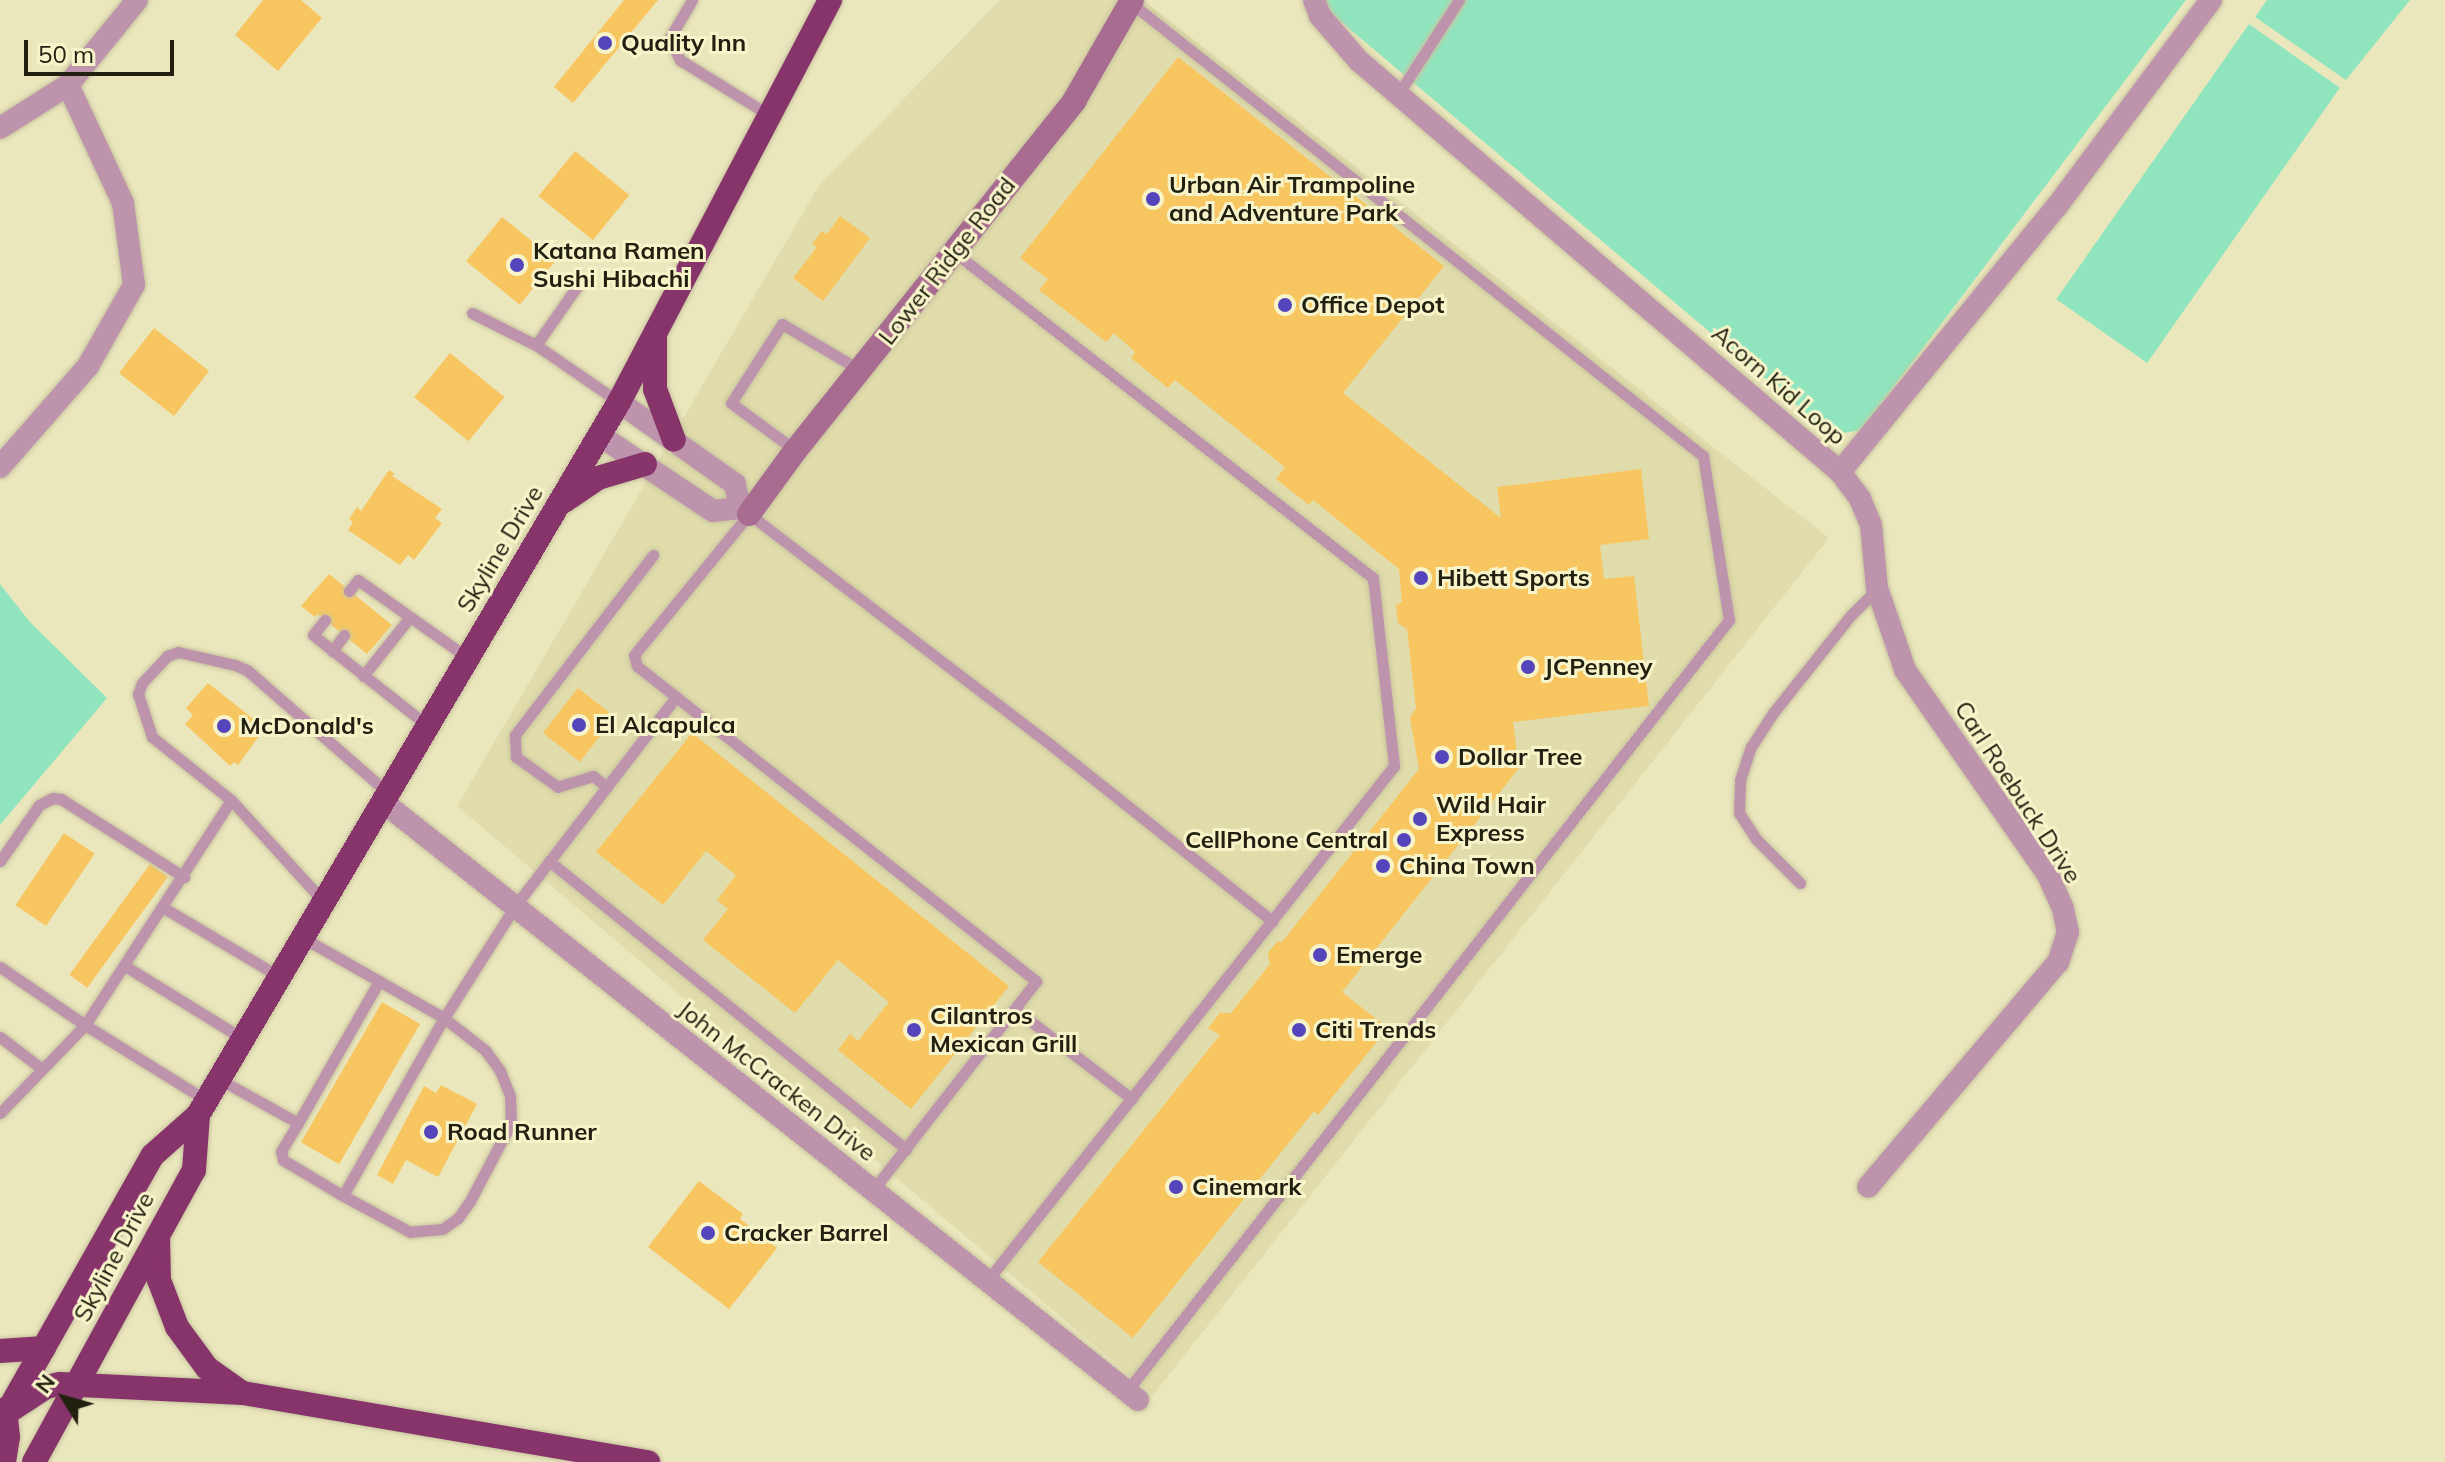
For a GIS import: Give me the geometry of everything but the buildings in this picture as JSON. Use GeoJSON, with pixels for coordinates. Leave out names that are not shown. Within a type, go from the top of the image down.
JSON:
{"type":"FeatureCollection","features":[{"type":"Feature","properties":{"kind":"highway","name":"Skyline Drive"},"geometry":{"type":"LineString","coordinates":[[2,1413],[44,1348],[153,1155],[208,1098],[619,402],[830,0]]}},
{"type":"Feature","properties":{"kind":"highway"},"geometry":{"type":"LineString","coordinates":[[655,329],[655,389],[674,440]]}},
{"type":"Feature","properties":{"kind":"highway"},"geometry":{"type":"LineString","coordinates":[[559,504],[598,478],[645,464]]}},
{"type":"Feature","properties":{"kind":"highway","name":"Skyline Drive"},"geometry":{"type":"LineString","coordinates":[[34,1462],[194,1170],[208,1098]]}},
{"type":"Feature","properties":{"kind":"highway"},"geometry":{"type":"LineString","coordinates":[[159,1232],[159,1280],[177,1327],[207,1368],[243,1393]]}},
{"type":"Feature","properties":{"kind":"highway"},"geometry":{"type":"LineString","coordinates":[[0,1351],[44,1348]]}},
{"type":"Feature","properties":{"kind":"highway"},"geometry":{"type":"LineString","coordinates":[[4,1462],[2,1413],[46,1387],[76,1386],[243,1393],[648,1462]]}},
{"type":"Feature","properties":{"kind":"street"},"geometry":{"type":"LineString","coordinates":[[0,128],[68,85],[137,0]]}},
{"type":"Feature","properties":{"kind":"street","name":"Acorn Kid Loop"},"geometry":{"type":"LineString","coordinates":[[1314,0],[1320,16],[1359,61],[1840,472],[2057,206],[2211,0]]}},
{"type":"Feature","properties":{"kind":"street","name":"Lower Ridge Road"},"geometry":{"type":"LineString","coordinates":[[745,511],[1074,101],[1132,2]]}},
{"type":"Feature","properties":{"kind":"street"},"geometry":{"type":"LineString","coordinates":[[0,467],[88,366],[134,285],[123,203],[68,85]]}},
{"type":"Feature","properties":{"kind":"street"},"geometry":{"type":"LineString","coordinates":[[599,435],[713,511],[745,511],[735,484],[619,402]]}},
{"type":"Feature","properties":{"kind":"street","name":"Carl Roebuck Drive"},"geometry":{"type":"LineString","coordinates":[[1840,472],[1860,499],[1871,525],[1877,588],[1905,670],[2048,875],[2063,909],[2068,932],[2058,962],[1868,1187]]}},
{"type":"Feature","properties":{"kind":"street","name":"John McCracken Drive"},"geometry":{"type":"LineString","coordinates":[[386,798],[515,906],[1132,1396]]}},
{"type":"Feature","properties":{"kind":"lane"},"geometry":{"type":"LineString","coordinates":[[692,0],[669,39],[680,60],[769,115]]}},
{"type":"Feature","properties":{"kind":"lane"},"geometry":{"type":"LineString","coordinates":[[1399,93],[1459,0]]}},
{"type":"Feature","properties":{"kind":"lane"},"geometry":{"type":"LineString","coordinates":[[1132,2],[1703,456],[1729,620],[1132,1396]]}},
{"type":"Feature","properties":{"kind":"lane"},"geometry":{"type":"LineString","coordinates":[[954,252],[1375,583],[1394,766],[987,1281]]}},
{"type":"Feature","properties":{"kind":"lane"},"geometry":{"type":"LineString","coordinates":[[536,345],[578,285]]}},
{"type":"Feature","properties":{"kind":"lane"},"geometry":{"type":"LineString","coordinates":[[472,313],[536,345],[619,402]]}},
{"type":"Feature","properties":{"kind":"lane"},"geometry":{"type":"LineString","coordinates":[[795,451],[731,403],[782,324],[860,370]]}},
{"type":"Feature","properties":{"kind":"lane"},"geometry":{"type":"LineString","coordinates":[[873,1190],[1033,989],[1035,979],[637,666],[634,655],[745,511],[1051,745],[1272,921]]}},
{"type":"Feature","properties":{"kind":"lane"},"geometry":{"type":"LineString","coordinates":[[607,787],[593,776],[558,787],[516,757],[515,735],[653,555]]}},
{"type":"Feature","properties":{"kind":"lane"},"geometry":{"type":"LineString","coordinates":[[349,591],[358,580],[468,658]]}},
{"type":"Feature","properties":{"kind":"lane"},"geometry":{"type":"LineString","coordinates":[[1800,883],[1756,839],[1739,813],[1740,780],[1751,747],[1773,713],[1851,615],[1877,588]]}},
{"type":"Feature","properties":{"kind":"lane"},"geometry":{"type":"LineString","coordinates":[[368,605],[377,593]]}},
{"type":"Feature","properties":{"kind":"lane"},"geometry":{"type":"LineString","coordinates":[[363,676],[410,617]]}},
{"type":"Feature","properties":{"kind":"lane"},"geometry":{"type":"LineString","coordinates":[[325,620],[313,635],[428,726]]}},
{"type":"Feature","properties":{"kind":"lane"},"geometry":{"type":"LineString","coordinates":[[332,651],[344,635]]}},
{"type":"Feature","properties":{"kind":"lane"},"geometry":{"type":"LineString","coordinates":[[324,902],[231,800],[147,730],[138,694],[142,683],[167,656],[178,652],[247,670],[386,798]]}},
{"type":"Feature","properties":{"kind":"lane"},"geometry":{"type":"LineString","coordinates":[[340,1194],[345,1192],[444,1018],[515,906],[676,697]]}},
{"type":"Feature","properties":{"kind":"lane"},"geometry":{"type":"LineString","coordinates":[[0,861],[39,805],[53,798],[61,799],[184,877]]}},
{"type":"Feature","properties":{"kind":"lane"},"geometry":{"type":"LineString","coordinates":[[0,1112],[85,1025],[164,908],[231,800]]}},
{"type":"Feature","properties":{"kind":"lane"},"geometry":{"type":"LineString","coordinates":[[549,861],[906,1149]]}},
{"type":"Feature","properties":{"kind":"lane"},"geometry":{"type":"LineString","coordinates":[[164,908],[280,977]]}},
{"type":"Feature","properties":{"kind":"lane"},"geometry":{"type":"LineString","coordinates":[[303,938],[379,981],[444,1018],[485,1050],[500,1071],[510,1096],[511,1123],[470,1201],[458,1218],[442,1229],[410,1232],[283,1160],[281,1151],[379,981]]}},
{"type":"Feature","properties":{"kind":"lane"},"geometry":{"type":"LineString","coordinates":[[125,966],[243,1039]]}},
{"type":"Feature","properties":{"kind":"lane"},"geometry":{"type":"LineString","coordinates":[[0,967],[85,1025],[208,1098],[298,1123]]}},
{"type":"Feature","properties":{"kind":"lane"},"geometry":{"type":"LineString","coordinates":[[1016,1010],[1132,1099]]}},
{"type":"Feature","properties":{"kind":"lane"},"geometry":{"type":"LineString","coordinates":[[0,1037],[41,1068]]}},
{"type":"Feature","properties":{"kind":"shaded area"},"geometry":{"type":"Polygon","coordinates":[[[1000,0],[1143,0],[1829,538],[1153,1395],[457,806],[818,187],[1000,0]]]}},
{"type":"Feature","properties":{"kind":"green space"},"geometry":{"type":"Polygon","coordinates":[[[1315,0],[2186,0],[1861,430],[1843,433],[1817,422],[1315,0]]]}},
{"type":"Feature","properties":{"kind":"green space"},"geometry":{"type":"Polygon","coordinates":[[[2267,0],[2410,0],[2346,80],[2255,17],[2267,0]]]}},
{"type":"Feature","properties":{"kind":"green space"},"geometry":{"type":"Polygon","coordinates":[[[2249,24],[2340,88],[2147,363],[2056,299],[2249,24]]]}},
{"type":"Feature","properties":{"kind":"green space"},"geometry":{"type":"Polygon","coordinates":[[[0,584],[30,622],[107,698],[0,825],[0,584]]]}},
{"type":"Feature","properties":{"kind":"place","name":"Quality Inn"},"geometry":{"type":"Point","coordinates":[605,43]}},
{"type":"Feature","properties":{"kind":"place","name":"Urban Air Trampoline and Adventure Park"},"geometry":{"type":"Point","coordinates":[1153,199]}},
{"type":"Feature","properties":{"kind":"place","name":"Katana Ramen Sushi Hibachi"},"geometry":{"type":"Point","coordinates":[517,265]}},
{"type":"Feature","properties":{"kind":"place","name":"Office Depot"},"geometry":{"type":"Point","coordinates":[1285,305]}},
{"type":"Feature","properties":{"kind":"place","name":"Hibett Sports"},"geometry":{"type":"Point","coordinates":[1421,578]}},
{"type":"Feature","properties":{"kind":"place","name":"JCPenney"},"geometry":{"type":"Point","coordinates":[1528,667]}},
{"type":"Feature","properties":{"kind":"place","name":"El Alcapulca"},"geometry":{"type":"Point","coordinates":[579,725]}},
{"type":"Feature","properties":{"kind":"place","name":"McDonald's"},"geometry":{"type":"Point","coordinates":[224,726]}},
{"type":"Feature","properties":{"kind":"place","name":"Dollar Tree"},"geometry":{"type":"Point","coordinates":[1442,757]}},
{"type":"Feature","properties":{"kind":"place","name":"Wild Hair Express"},"geometry":{"type":"Point","coordinates":[1420,819]}},
{"type":"Feature","properties":{"kind":"place","name":"CellPhone Central"},"geometry":{"type":"Point","coordinates":[1404,840]}},
{"type":"Feature","properties":{"kind":"place","name":"China Town"},"geometry":{"type":"Point","coordinates":[1383,866]}},
{"type":"Feature","properties":{"kind":"place","name":"Emerge"},"geometry":{"type":"Point","coordinates":[1320,955]}},
{"type":"Feature","properties":{"kind":"place","name":"Cilantros Mexican Grill"},"geometry":{"type":"Point","coordinates":[914,1030]}},
{"type":"Feature","properties":{"kind":"place","name":"Citi Trends"},"geometry":{"type":"Point","coordinates":[1299,1030]}},
{"type":"Feature","properties":{"kind":"place","name":"Road Runner"},"geometry":{"type":"Point","coordinates":[431,1132]}},
{"type":"Feature","properties":{"kind":"place","name":"Cinemark"},"geometry":{"type":"Point","coordinates":[1176,1187]}},
{"type":"Feature","properties":{"kind":"place","name":"Cracker Barrel"},"geometry":{"type":"Point","coordinates":[708,1233]}}]}
